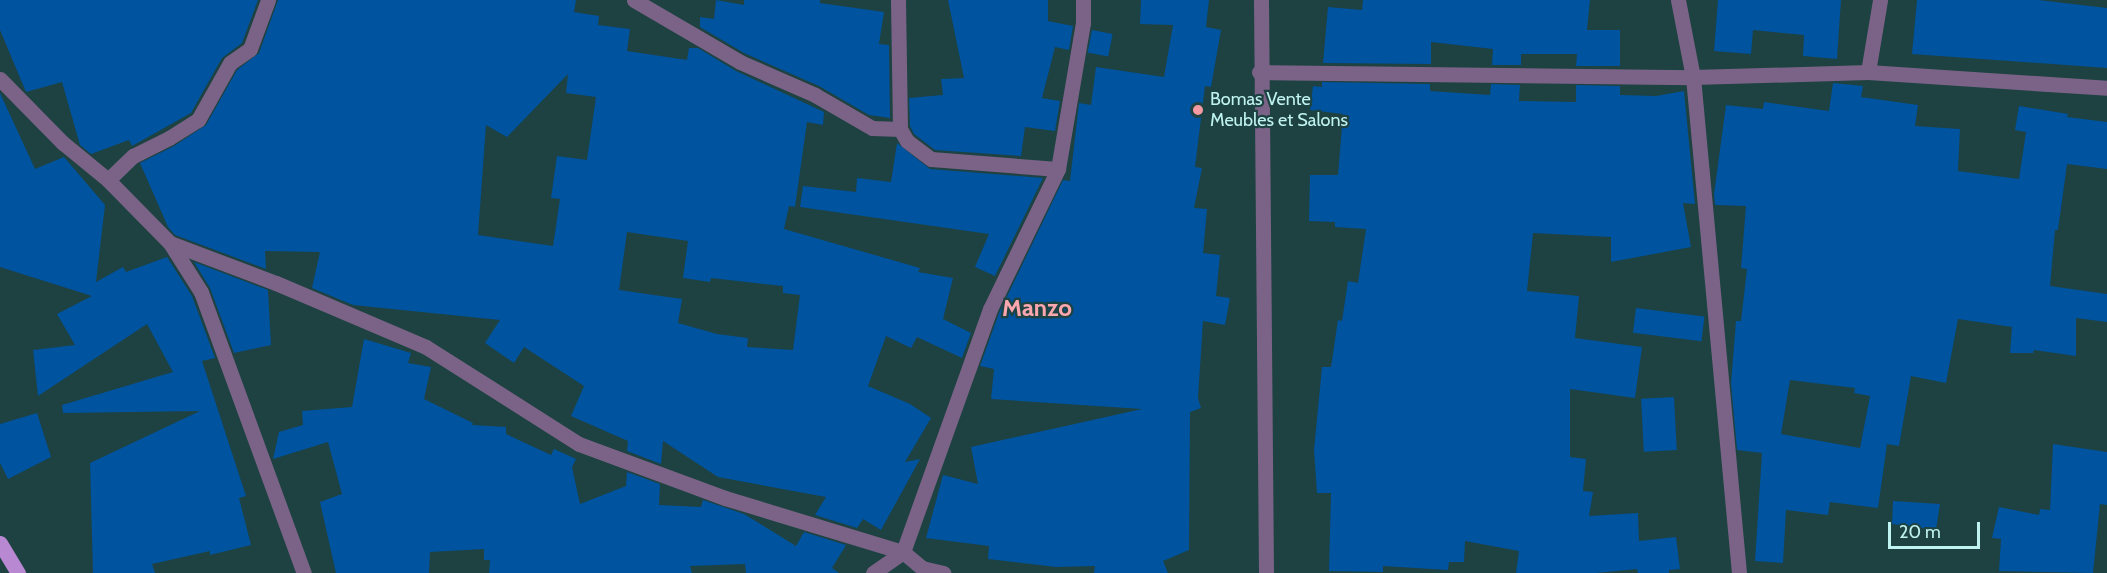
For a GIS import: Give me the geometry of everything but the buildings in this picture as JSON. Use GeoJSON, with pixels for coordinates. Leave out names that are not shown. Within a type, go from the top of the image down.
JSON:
{"type":"FeatureCollection","features":[{"type":"Feature","properties":{"kind":"main road"},"geometry":{"type":"LineString","coordinates":[[0,543],[18,573]]}},
{"type":"Feature","properties":{"kind":"street"},"geometry":{"type":"LineString","coordinates":[[108,180],[133,156],[198,120],[230,63],[250,49],[268,0]]}},
{"type":"Feature","properties":{"kind":"street"},"geometry":{"type":"LineString","coordinates":[[634,0],[740,62],[815,95],[872,128],[900,129]]}},
{"type":"Feature","properties":{"kind":"street"},"geometry":{"type":"LineString","coordinates":[[898,0],[900,129],[907,141],[931,159],[1058,169]]}},
{"type":"Feature","properties":{"kind":"street"},"geometry":{"type":"LineString","coordinates":[[873,573],[903,552],[990,309],[1058,169],[1083,23],[1083,0]]}},
{"type":"Feature","properties":{"kind":"street"},"geometry":{"type":"LineString","coordinates":[[1261,0],[1259,72],[1266,573]]}},
{"type":"Feature","properties":{"kind":"street"},"geometry":{"type":"LineString","coordinates":[[1678,0],[1693,77],[1739,573]]}},
{"type":"Feature","properties":{"kind":"street"},"geometry":{"type":"LineString","coordinates":[[1868,72],[1880,0]]}},
{"type":"Feature","properties":{"kind":"street"},"geometry":{"type":"LineString","coordinates":[[1259,72],[1693,77],[1868,72],[2107,88]]}},
{"type":"Feature","properties":{"kind":"street"},"geometry":{"type":"LineString","coordinates":[[0,79],[63,143],[108,180],[170,243],[201,292],[304,573]]}},
{"type":"Feature","properties":{"kind":"street"},"geometry":{"type":"LineString","coordinates":[[170,243],[276,283],[426,347],[579,444],[725,498],[903,552],[922,568],[943,573]]}},
{"type":"Feature","properties":{"kind":"place","name":"Bomas Vente Meubles et Salons"},"geometry":{"type":"Point","coordinates":[1198,110]}},
{"type":"Feature","properties":{"kind":"district","name":"Manzo"},"geometry":{"type":"Point","coordinates":[1037,308]}}]}
